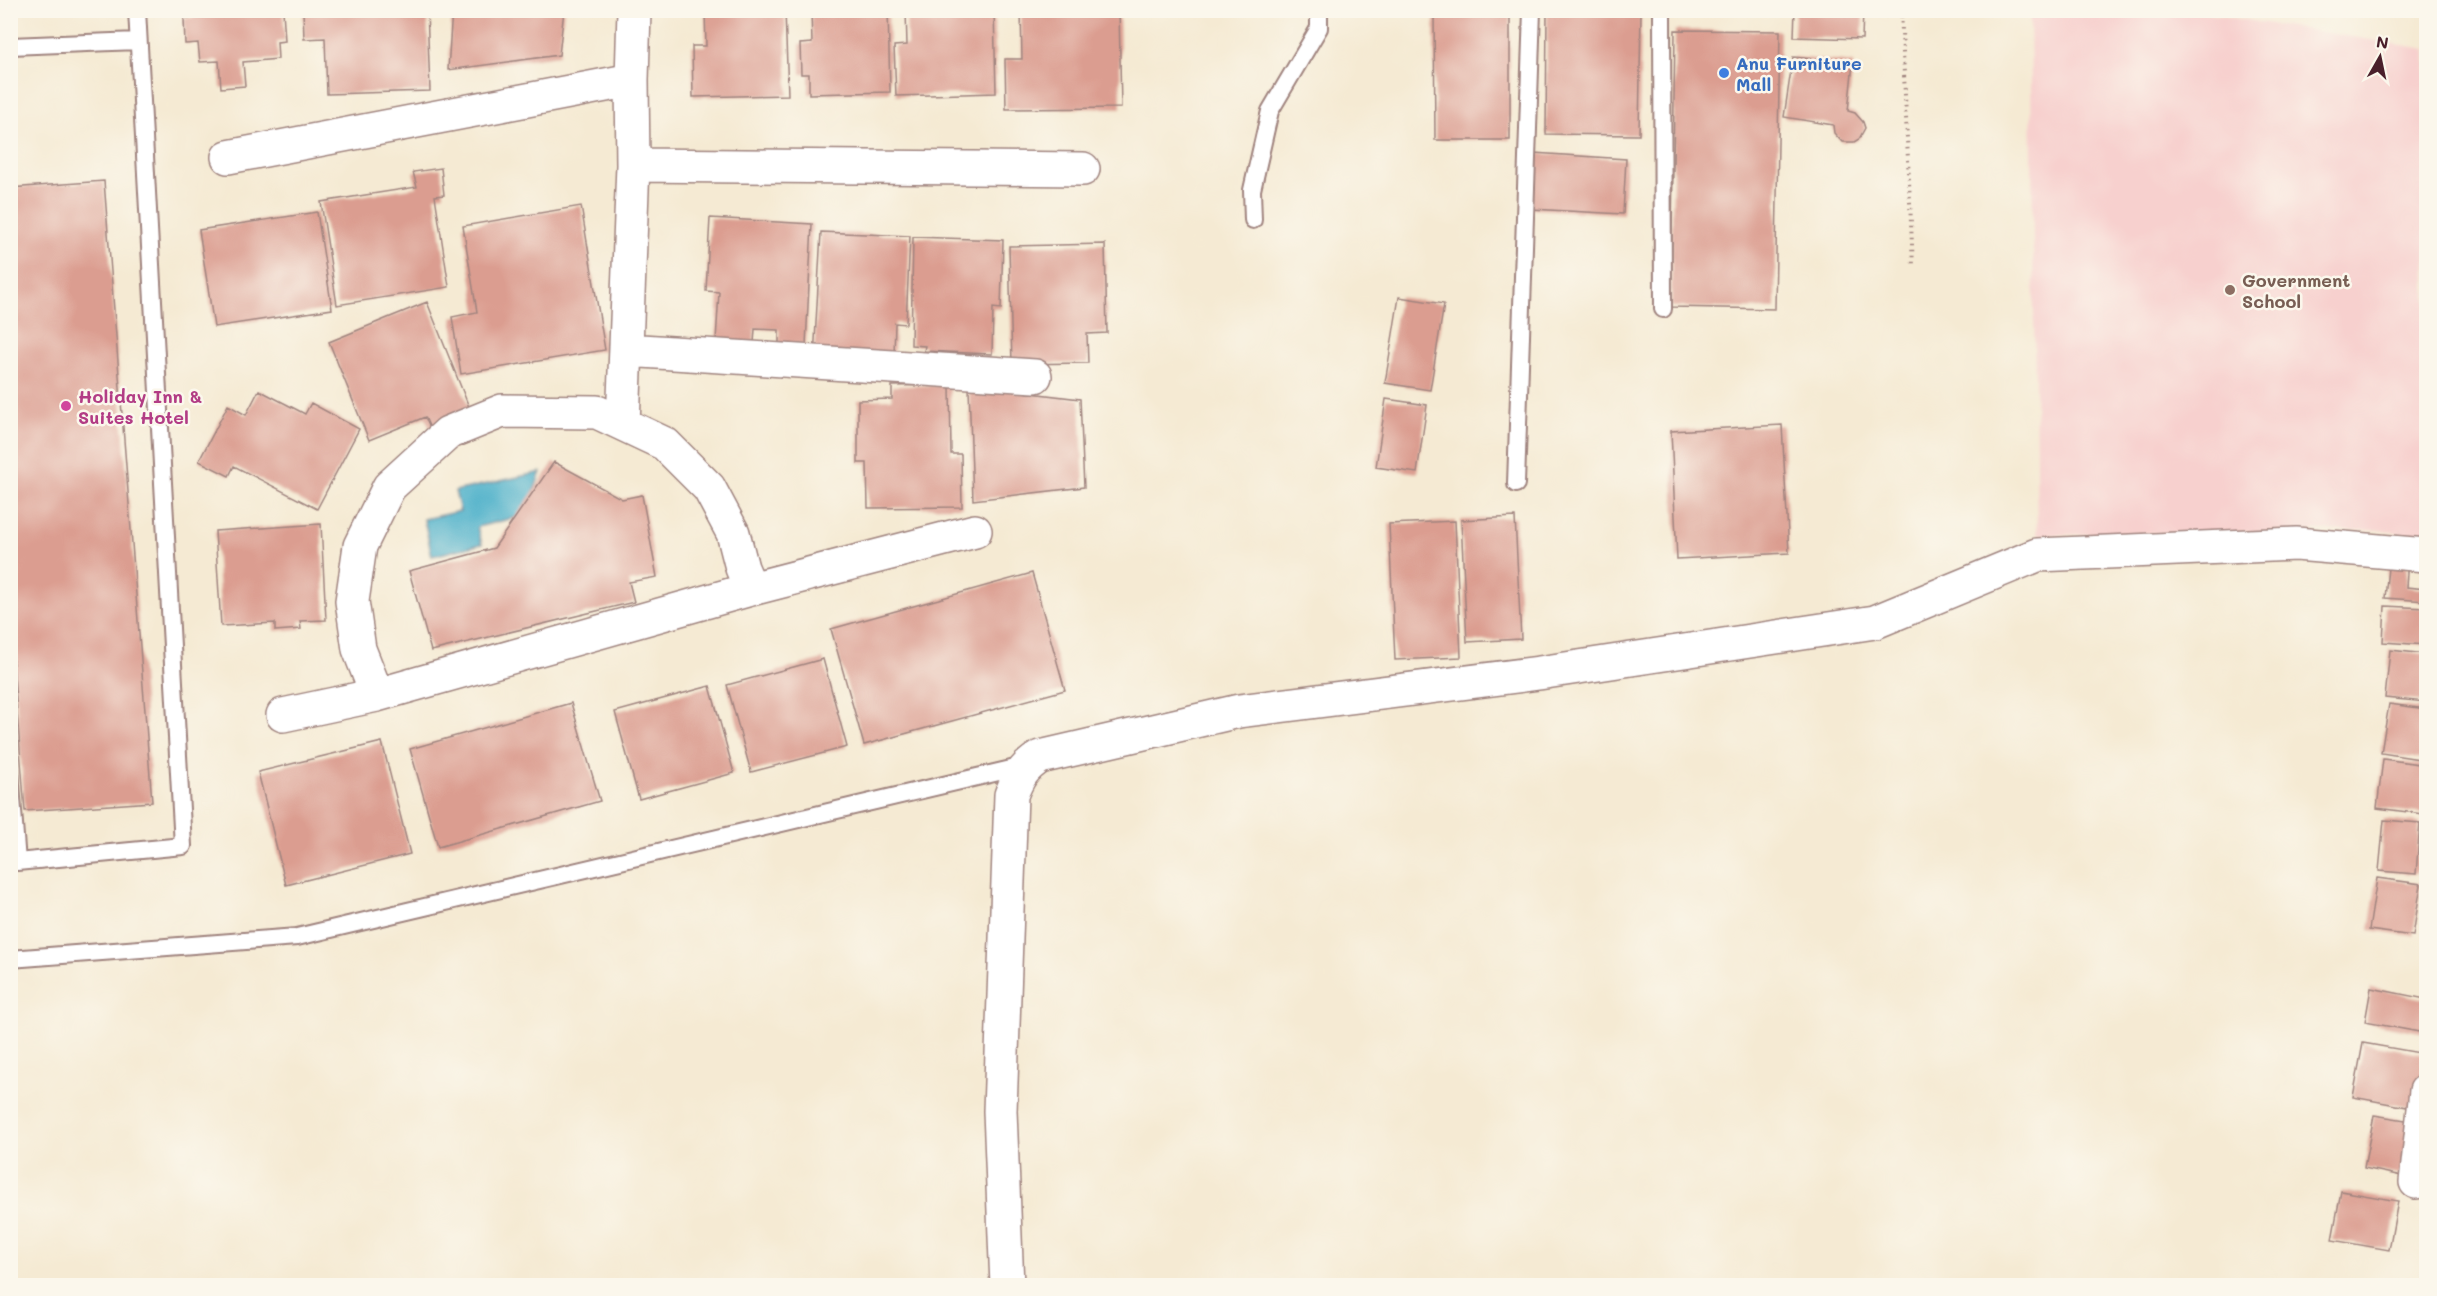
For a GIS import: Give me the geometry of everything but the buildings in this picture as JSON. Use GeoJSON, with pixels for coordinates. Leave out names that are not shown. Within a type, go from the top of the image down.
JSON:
{"type":"FeatureCollection","features":[{"type":"Feature","properties":{"kind":"street"},"geometry":{"type":"LineString","coordinates":[[623,424],[633,165],[634,10]]}},
{"type":"Feature","properties":{"kind":"street"},"geometry":{"type":"LineString","coordinates":[[228,157],[632,80]]}},
{"type":"Feature","properties":{"kind":"street"},"geometry":{"type":"LineString","coordinates":[[633,165],[1083,169]]}},
{"type":"Feature","properties":{"kind":"street"},"geometry":{"type":"LineString","coordinates":[[626,350],[1035,376]]}},
{"type":"Feature","properties":{"kind":"street"},"geometry":{"type":"LineString","coordinates":[[376,694],[359,649],[352,601],[360,546],[389,487],[448,433],[502,411],[597,412],[665,444],[709,488],[733,533],[742,568],[751,589]]}},
{"type":"Feature","properties":{"kind":"street"},"geometry":{"type":"LineString","coordinates":[[283,714],[376,694],[751,589],[975,531]]}},
{"type":"Feature","properties":{"kind":"street"},"geometry":{"type":"LineString","coordinates":[[1007,1286],[1000,1111],[1011,795],[1018,777],[1026,766],[1040,757],[1239,711],[1539,673],[1875,622],[2037,555],[2296,544],[2427,555]]}},
{"type":"Feature","properties":{"kind":"street"},"geometry":{"type":"LineString","coordinates":[[2416,1182],[2427,1091]]}},
{"type":"Feature","properties":{"kind":"lane"},"geometry":{"type":"LineString","coordinates":[[10,772],[17,862],[183,846],[137,10]]}},
{"type":"Feature","properties":{"kind":"lane"},"geometry":{"type":"LineString","coordinates":[[1253,220],[1252,190],[1270,111],[1319,28],[1319,10]]}},
{"type":"Feature","properties":{"kind":"lane"},"geometry":{"type":"LineString","coordinates":[[1516,484],[1532,10]]}},
{"type":"Feature","properties":{"kind":"lane"},"geometry":{"type":"LineString","coordinates":[[1662,10],[1663,309]]}},
{"type":"Feature","properties":{"kind":"lane"},"geometry":{"type":"LineString","coordinates":[[10,46],[138,41]]}},
{"type":"Feature","properties":{"kind":"lane"},"geometry":{"type":"LineString","coordinates":[[10,959],[297,938],[1026,766]]}},
{"type":"Feature","properties":{"kind":"path"},"geometry":{"type":"LineString","coordinates":[[1901,10],[1913,266]]}},
{"type":"Feature","properties":{"kind":"shaded area","name":"Government School"},"geometry":{"type":"Polygon","coordinates":[[[2030,11],[2191,11],[2426,49],[2426,537],[2378,530],[2037,535],[2030,11]]]}},
{"type":"Feature","properties":{"kind":"water"},"geometry":{"type":"Polygon","coordinates":[[[541,472],[525,515],[477,527],[482,544],[432,556],[424,519],[460,511],[455,491],[541,472]]]}},
{"type":"Feature","properties":{"kind":"place","name":"Anu Furniture Mall"},"geometry":{"type":"Point","coordinates":[1724,73]}},
{"type":"Feature","properties":{"kind":"place","name":"Government School"},"geometry":{"type":"Point","coordinates":[2230,290]}},
{"type":"Feature","properties":{"kind":"place","name":"Holiday Inn & Suites Hotel"},"geometry":{"type":"Point","coordinates":[66,406]}}]}
